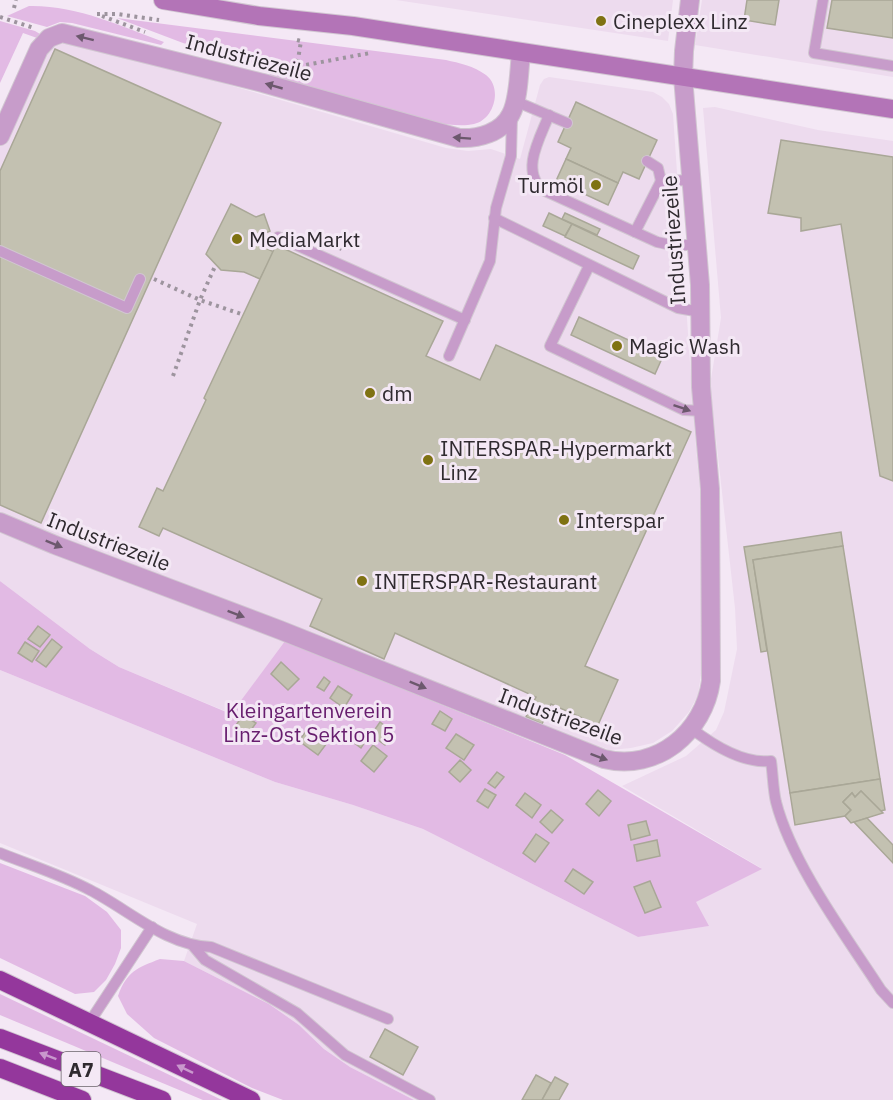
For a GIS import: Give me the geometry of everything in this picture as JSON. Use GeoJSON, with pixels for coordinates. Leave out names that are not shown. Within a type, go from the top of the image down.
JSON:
{"type":"FeatureCollection","features":[{"type":"Feature","properties":{"kind":"highway"},"geometry":{"type":"LineString","coordinates":[[0,980],[251,1100]]}},
{"type":"Feature","properties":{"kind":"highway","name":"A7"},"geometry":{"type":"LineString","coordinates":[[0,1038],[162,1100]]}},
{"type":"Feature","properties":{"kind":"highway","name":"A7"},"geometry":{"type":"LineString","coordinates":[[0,1068],[82,1100]]}},
{"type":"Feature","properties":{"kind":"main road","name":"Industriezeile"},"geometry":{"type":"LineString","coordinates":[[163,0],[259,15],[367,28],[893,110]]}},
{"type":"Feature","properties":{"kind":"street"},"geometry":{"type":"LineString","coordinates":[[683,77],[690,0]]}},
{"type":"Feature","properties":{"kind":"street","name":"Industriezeile"},"geometry":{"type":"LineString","coordinates":[[49,38],[62,33],[263,83],[459,138],[470,139],[490,134],[503,124],[513,107]]}},
{"type":"Feature","properties":{"kind":"street"},"geometry":{"type":"LineString","coordinates":[[0,135],[39,49],[49,38]]}},
{"type":"Feature","properties":{"kind":"street"},"geometry":{"type":"LineString","coordinates":[[513,107],[521,53]]}},
{"type":"Feature","properties":{"kind":"street","name":"Industriezeile"},"geometry":{"type":"LineString","coordinates":[[0,522],[291,634],[604,759],[621,763],[650,758],[678,742],[692,729],[706,704],[711,681],[710,489],[703,411],[701,312],[683,77]]}},
{"type":"Feature","properties":{"kind":"lane"},"geometry":{"type":"LineString","coordinates":[[823,0],[814,53],[893,66]]}},
{"type":"Feature","properties":{"kind":"lane"},"geometry":{"type":"LineString","coordinates":[[449,356],[490,261],[494,219],[511,156],[513,107],[549,115],[567,123]]}},
{"type":"Feature","properties":{"kind":"lane"},"geometry":{"type":"LineString","coordinates":[[549,115],[532,166],[532,177],[536,184],[543,190],[666,245],[696,244]]}},
{"type":"Feature","properties":{"kind":"lane"},"geometry":{"type":"LineString","coordinates":[[635,232],[661,181],[658,168],[647,161]]}},
{"type":"Feature","properties":{"kind":"lane"},"geometry":{"type":"LineString","coordinates":[[661,181],[691,180]]}},
{"type":"Feature","properties":{"kind":"lane"},"geometry":{"type":"LineString","coordinates":[[494,219],[678,308],[701,312]]}},
{"type":"Feature","properties":{"kind":"lane"},"geometry":{"type":"LineString","coordinates":[[278,237],[465,320]]}},
{"type":"Feature","properties":{"kind":"lane"},"geometry":{"type":"LineString","coordinates":[[0,251],[127,308],[140,279]]}},
{"type":"Feature","properties":{"kind":"lane"},"geometry":{"type":"LineString","coordinates":[[589,266],[550,346],[684,410],[703,411]]}},
{"type":"Feature","properties":{"kind":"lane"},"geometry":{"type":"LineString","coordinates":[[692,729],[739,756],[771,761],[778,809],[801,863],[881,990],[893,1003]]}},
{"type":"Feature","properties":{"kind":"lane"},"geometry":{"type":"LineString","coordinates":[[0,853],[92,891],[152,927],[194,947],[205,960],[297,1013],[345,1055],[430,1100]]}},
{"type":"Feature","properties":{"kind":"lane"},"geometry":{"type":"LineString","coordinates":[[89,1023],[152,927]]}},
{"type":"Feature","properties":{"kind":"lane"},"geometry":{"type":"LineString","coordinates":[[194,947],[211,947],[388,1019]]}},
{"type":"Feature","properties":{"kind":"path"},"geometry":{"type":"LineString","coordinates":[[14,8],[16,0]]}},
{"type":"Feature","properties":{"kind":"path"},"geometry":{"type":"LineString","coordinates":[[0,17],[43,30],[49,38]]}},
{"type":"Feature","properties":{"kind":"path"},"geometry":{"type":"LineString","coordinates":[[295,40],[301,41],[297,66]]}},
{"type":"Feature","properties":{"kind":"path"},"geometry":{"type":"LineString","coordinates":[[274,72],[370,53]]}},
{"type":"Feature","properties":{"kind":"path"},"geometry":{"type":"LineString","coordinates":[[336,255],[347,231]]}},
{"type":"Feature","properties":{"kind":"path"},"geometry":{"type":"LineString","coordinates":[[173,376],[200,300],[216,264]]}},
{"type":"Feature","properties":{"kind":"path"},"geometry":{"type":"LineString","coordinates":[[152,279],[200,300],[244,315]]}},
{"type":"Feature","properties":{"kind":"shaded area","name":"Cineplexx Linz"},"geometry":{"type":"Polygon","coordinates":[[[396,0],[673,0],[668,41],[396,0]]]}},
{"type":"Feature","properties":{"kind":"shaded area"},"geometry":{"type":"Polygon","coordinates":[[[702,0],[893,0],[893,77],[695,45],[702,0]]]}},
{"type":"Feature","properties":{"kind":"shaded area"},"geometry":{"type":"Polygon","coordinates":[[[59,41],[105,49],[446,148],[468,151],[491,149],[520,159],[540,85],[544,79],[549,77],[653,92],[669,104],[673,114],[702,513],[701,674],[698,695],[689,712],[672,731],[653,743],[610,750],[68,542],[0,512],[0,133],[44,47],[59,41]]]}},
{"type":"Feature","properties":{"kind":"shaded area"},"geometry":{"type":"Polygon","coordinates":[[[715,107],[818,130],[893,141],[893,1100],[414,1100],[350,1067],[324,1049],[299,1025],[269,1004],[184,961],[197,924],[0,843],[0,670],[275,782],[423,829],[638,937],[708,926],[695,902],[761,868],[622,786],[686,756],[716,730],[724,712],[737,649],[735,608],[710,385],[721,318],[703,108],[715,107]]]}},
{"type":"Feature","properties":{"kind":"shaded area"},"geometry":{"type":"Polygon","coordinates":[[[0,531],[44,550],[285,641],[232,714],[119,667],[90,649],[0,581],[0,531]]]}},
{"type":"Feature","properties":{"kind":"green space"},"geometry":{"type":"Polygon","coordinates":[[[29,6],[81,13],[164,42],[161,45],[72,23],[60,22],[47,27],[7,16],[29,6]]]}},
{"type":"Feature","properties":{"kind":"green space"},"geometry":{"type":"Polygon","coordinates":[[[117,18],[446,60],[471,67],[486,75],[494,88],[494,103],[487,116],[474,124],[436,123],[272,78],[266,68],[183,43],[117,18]]]}},
{"type":"Feature","properties":{"kind":"green space"},"geometry":{"type":"Polygon","coordinates":[[[0,21],[40,34],[37,38],[23,33],[0,83],[0,21]]]}},
{"type":"Feature","properties":{"kind":"green space","name":"Kleingartenverein Linz-Ost Sektion 5"},"geometry":{"type":"Polygon","coordinates":[[[0,581],[90,649],[119,667],[231,714],[285,641],[565,755],[762,869],[696,902],[709,926],[638,937],[423,829],[275,782],[0,670],[0,581]]]}},
{"type":"Feature","properties":{"kind":"green space"},"geometry":{"type":"Polygon","coordinates":[[[0,863],[85,896],[107,912],[121,930],[121,948],[115,964],[106,980],[94,992],[75,994],[0,958],[0,863]]]}},
{"type":"Feature","properties":{"kind":"green space"},"geometry":{"type":"Polygon","coordinates":[[[160,959],[184,961],[269,1004],[299,1025],[324,1049],[350,1067],[414,1100],[283,1100],[252,1088],[154,1038],[127,1014],[118,996],[129,976],[145,965],[160,959]]]}},
{"type":"Feature","properties":{"kind":"green space"},"geometry":{"type":"Polygon","coordinates":[[[0,994],[222,1100],[203,1100],[0,1015],[0,994]]]}},
{"type":"Feature","properties":{"kind":"building"},"geometry":{"type":"Polygon","coordinates":[[[747,0],[779,0],[775,25],[744,20],[747,0]]]}},
{"type":"Feature","properties":{"kind":"building"},"geometry":{"type":"Polygon","coordinates":[[[832,0],[893,0],[893,38],[827,28],[832,0]]]}},
{"type":"Feature","properties":{"kind":"building"},"geometry":{"type":"Polygon","coordinates":[[[55,49],[221,123],[41,523],[0,505],[0,171],[55,49]]]}},
{"type":"Feature","properties":{"kind":"building"},"geometry":{"type":"Polygon","coordinates":[[[576,102],[657,140],[639,179],[623,172],[618,183],[566,159],[571,148],[558,142],[576,102]]]}},
{"type":"Feature","properties":{"kind":"building"},"geometry":{"type":"Polygon","coordinates":[[[781,140],[893,157],[893,481],[880,476],[841,224],[801,231],[801,218],[768,213],[781,140]]]}},
{"type":"Feature","properties":{"kind":"building"},"geometry":{"type":"Polygon","coordinates":[[[566,159],[618,183],[608,205],[556,181],[566,159]]]}},
{"type":"Feature","properties":{"kind":"building","name":"MediaMarkt"},"geometry":{"type":"Polygon","coordinates":[[[231,204],[256,217],[264,214],[270,231],[263,234],[257,244],[274,252],[260,279],[244,272],[221,270],[206,254],[231,204]]]}},
{"type":"Feature","properties":{"kind":"building"},"geometry":{"type":"Polygon","coordinates":[[[549,213],[572,224],[565,236],[543,226],[549,213]]]}},
{"type":"Feature","properties":{"kind":"building"},"geometry":{"type":"Polygon","coordinates":[[[565,213],[600,229],[597,235],[562,219],[565,213]]]}},
{"type":"Feature","properties":{"kind":"building"},"geometry":{"type":"Polygon","coordinates":[[[572,224],[639,256],[633,269],[565,237],[572,224]]]}},
{"type":"Feature","properties":{"kind":"building","name":"INTERSPAR-Hypermarkt Linz"},"geometry":{"type":"Polygon","coordinates":[[[276,245],[443,321],[426,356],[480,380],[496,345],[691,432],[585,666],[618,680],[598,725],[551,704],[542,724],[526,717],[536,697],[395,633],[384,659],[310,626],[322,599],[163,528],[159,536],[139,527],[157,488],[163,491],[276,245]]]}},
{"type":"Feature","properties":{"kind":"building","name":"Magic Wash"},"geometry":{"type":"Polygon","coordinates":[[[579,317],[663,356],[655,374],[571,335],[579,317]]]}},
{"type":"Feature","properties":{"kind":"building"},"geometry":{"type":"Polygon","coordinates":[[[841,532],[843,546],[753,560],[767,651],[761,652],[744,547],[841,532]]]}},
{"type":"Feature","properties":{"kind":"building"},"geometry":{"type":"Polygon","coordinates":[[[843,546],[880,779],[790,793],[753,560],[843,546]]]}},
{"type":"Feature","properties":{"kind":"building"},"geometry":{"type":"Polygon","coordinates":[[[38,626],[50,635],[40,647],[28,639],[38,626]]]}},
{"type":"Feature","properties":{"kind":"building"},"geometry":{"type":"Polygon","coordinates":[[[52,639],[62,647],[46,667],[36,660],[52,639]]]}},
{"type":"Feature","properties":{"kind":"building"},"geometry":{"type":"Polygon","coordinates":[[[25,642],[39,651],[32,662],[18,653],[25,642]]]}},
{"type":"Feature","properties":{"kind":"building"},"geometry":{"type":"Polygon","coordinates":[[[281,662],[299,679],[288,690],[271,674],[281,662]]]}},
{"type":"Feature","properties":{"kind":"building"},"geometry":{"type":"Polygon","coordinates":[[[324,677],[330,682],[324,691],[317,687],[324,677]]]}},
{"type":"Feature","properties":{"kind":"building"},"geometry":{"type":"Polygon","coordinates":[[[338,686],[352,695],[344,708],[330,698],[338,686]]]}},
{"type":"Feature","properties":{"kind":"building"},"geometry":{"type":"Polygon","coordinates":[[[440,711],[452,719],[445,731],[432,724],[440,711]]]}},
{"type":"Feature","properties":{"kind":"building"},"geometry":{"type":"Polygon","coordinates":[[[243,715],[256,723],[246,737],[234,728],[243,715]]]}},
{"type":"Feature","properties":{"kind":"building"},"geometry":{"type":"Polygon","coordinates":[[[380,722],[394,733],[385,745],[371,735],[380,722]]]}},
{"type":"Feature","properties":{"kind":"building"},"geometry":{"type":"Polygon","coordinates":[[[310,725],[330,739],[318,755],[299,741],[310,725]]]}},
{"type":"Feature","properties":{"kind":"building"},"geometry":{"type":"Polygon","coordinates":[[[360,733],[367,739],[361,748],[353,742],[360,733]]]}},
{"type":"Feature","properties":{"kind":"building"},"geometry":{"type":"Polygon","coordinates":[[[456,734],[474,745],[464,760],[446,748],[456,734]]]}},
{"type":"Feature","properties":{"kind":"building"},"geometry":{"type":"Polygon","coordinates":[[[373,745],[387,756],[374,772],[361,761],[373,745]]]}},
{"type":"Feature","properties":{"kind":"building"},"geometry":{"type":"Polygon","coordinates":[[[460,760],[471,770],[460,782],[449,772],[460,760]]]}},
{"type":"Feature","properties":{"kind":"building"},"geometry":{"type":"Polygon","coordinates":[[[497,772],[504,777],[495,788],[488,783],[497,772]]]}},
{"type":"Feature","properties":{"kind":"building"},"geometry":{"type":"Polygon","coordinates":[[[880,779],[885,810],[880,811],[861,791],[855,797],[852,793],[843,802],[851,810],[845,816],[795,825],[790,793],[880,779]]]}},
{"type":"Feature","properties":{"kind":"building"},"geometry":{"type":"Polygon","coordinates":[[[485,789],[496,795],[488,808],[477,801],[485,789]]]}},
{"type":"Feature","properties":{"kind":"building"},"geometry":{"type":"Polygon","coordinates":[[[598,790],[611,801],[599,816],[586,804],[598,790]]]}},
{"type":"Feature","properties":{"kind":"building"},"geometry":{"type":"Polygon","coordinates":[[[861,791],[883,813],[851,823],[845,816],[851,810],[843,802],[852,793],[855,797],[861,791]]]}},
{"type":"Feature","properties":{"kind":"building"},"geometry":{"type":"Polygon","coordinates":[[[525,793],[541,805],[532,818],[516,805],[525,793]]]}},
{"type":"Feature","properties":{"kind":"building"},"geometry":{"type":"Polygon","coordinates":[[[551,810],[563,820],[552,833],[540,822],[551,810]]]}},
{"type":"Feature","properties":{"kind":"building"},"geometry":{"type":"Polygon","coordinates":[[[867,818],[893,845],[893,863],[854,822],[867,818]]]}},
{"type":"Feature","properties":{"kind":"building"},"geometry":{"type":"Polygon","coordinates":[[[646,821],[650,835],[631,840],[628,825],[646,821]]]}},
{"type":"Feature","properties":{"kind":"building"},"geometry":{"type":"Polygon","coordinates":[[[536,834],[549,843],[535,862],[523,853],[536,834]]]}},
{"type":"Feature","properties":{"kind":"building"},"geometry":{"type":"Polygon","coordinates":[[[657,840],[660,856],[637,861],[634,845],[657,840]]]}},
{"type":"Feature","properties":{"kind":"building"},"geometry":{"type":"Polygon","coordinates":[[[573,869],[593,882],[584,894],[565,881],[573,869]]]}},
{"type":"Feature","properties":{"kind":"building"},"geometry":{"type":"Polygon","coordinates":[[[650,881],[661,907],[645,913],[634,887],[650,881]]]}},
{"type":"Feature","properties":{"kind":"building"},"geometry":{"type":"Polygon","coordinates":[[[385,1029],[418,1047],[403,1075],[370,1057],[385,1029]]]}},
{"type":"Feature","properties":{"kind":"building"},"geometry":{"type":"Polygon","coordinates":[[[536,1075],[551,1083],[542,1100],[522,1100],[536,1075]]]}},
{"type":"Feature","properties":{"kind":"building"},"geometry":{"type":"Polygon","coordinates":[[[555,1077],[568,1084],[559,1100],[542,1100],[555,1077]]]}},
{"type":"Feature","properties":{"kind":"place","name":"Cineplexx Linz"},"geometry":{"type":"Point","coordinates":[601,21]}},
{"type":"Feature","properties":{"kind":"place","name":"Turmöl"},"geometry":{"type":"Point","coordinates":[596,185]}},
{"type":"Feature","properties":{"kind":"place","name":"MediaMarkt"},"geometry":{"type":"Point","coordinates":[237,239]}},
{"type":"Feature","properties":{"kind":"place","name":"Magic Wash"},"geometry":{"type":"Point","coordinates":[617,346]}},
{"type":"Feature","properties":{"kind":"place","name":"dm"},"geometry":{"type":"Point","coordinates":[370,393]}},
{"type":"Feature","properties":{"kind":"place","name":"INTERSPAR-Hypermarkt Linz"},"geometry":{"type":"Point","coordinates":[428,460]}},
{"type":"Feature","properties":{"kind":"place","name":"Interspar"},"geometry":{"type":"Point","coordinates":[564,520]}},
{"type":"Feature","properties":{"kind":"place","name":"INTERSPAR-Restaurant"},"geometry":{"type":"Point","coordinates":[362,581]}}]}
